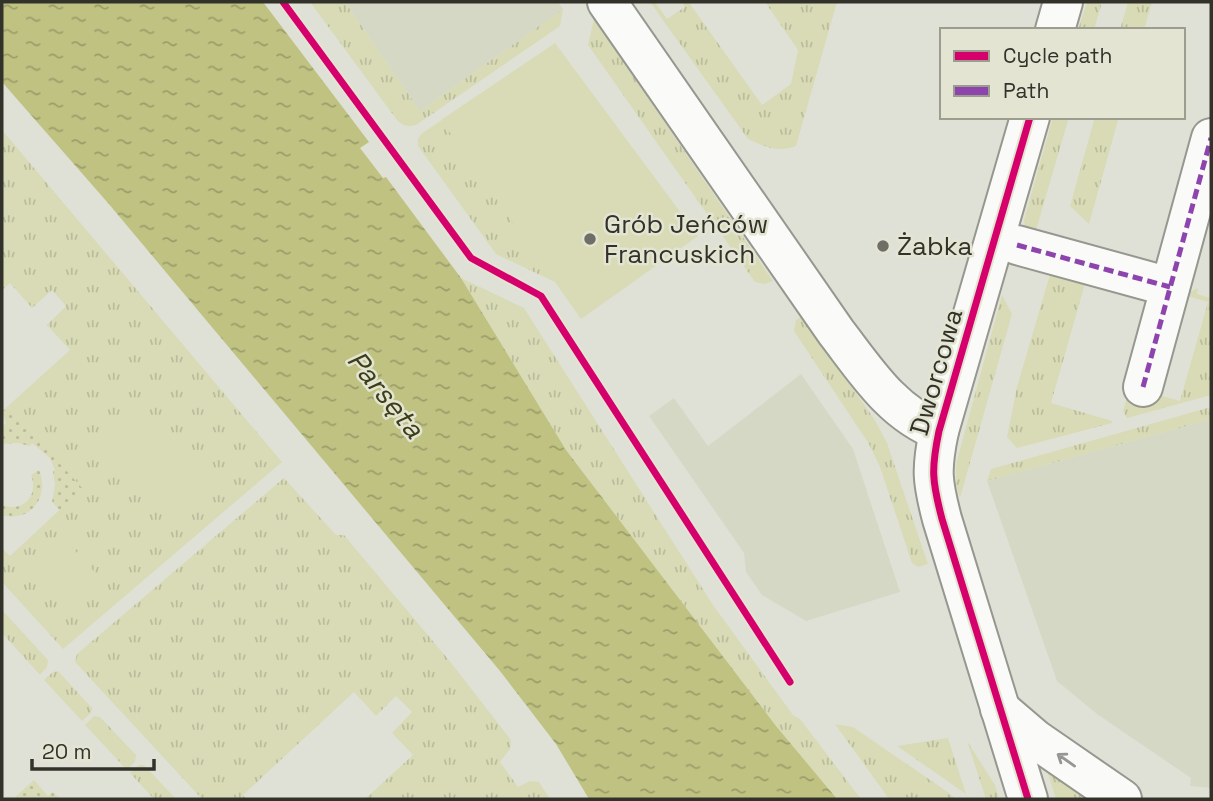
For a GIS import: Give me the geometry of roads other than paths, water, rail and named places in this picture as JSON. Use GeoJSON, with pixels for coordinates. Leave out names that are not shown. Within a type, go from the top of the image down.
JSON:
{"type":"FeatureCollection","features":[{"type":"Feature","properties":{"kind":"street"},"geometry":{"type":"LineString","coordinates":[[607,2],[784,257],[875,382],[896,406],[920,424],[939,431]]}},
{"type":"Feature","properties":{"kind":"street"},"geometry":{"type":"LineString","coordinates":[[1056,28],[1063,2]]}},
{"type":"Feature","properties":{"kind":"street","name":"Dworcowa"},"geometry":{"type":"LineString","coordinates":[[1028,799],[934,492],[932,470],[939,431],[1029,119]]}},
{"type":"Feature","properties":{"kind":"street"},"geometry":{"type":"LineString","coordinates":[[1143,387],[1211,138]]}},
{"type":"Feature","properties":{"kind":"street"},"geometry":{"type":"LineString","coordinates":[[1017,245],[1170,287]]}},
{"type":"Feature","properties":{"kind":"street"},"geometry":{"type":"LineString","coordinates":[[1000,709],[1035,739],[1122,799]]}},
{"type":"Feature","properties":{"kind":"water","name":"Parsęta"},"geometry":{"type":"Polygon","coordinates":[[[2,2],[263,2],[369,142],[360,148],[383,178],[386,177],[461,278],[566,450],[776,726],[837,799],[589,799],[556,744],[500,671],[108,203],[2,82],[2,2]]]}},
{"type":"Feature","properties":{"kind":"place","name":"Grób Jeńców Francuskich"},"geometry":{"type":"Point","coordinates":[590,239]}},
{"type":"Feature","properties":{"kind":"place","name":"Żabka"},"geometry":{"type":"Point","coordinates":[883,246]}}]}
